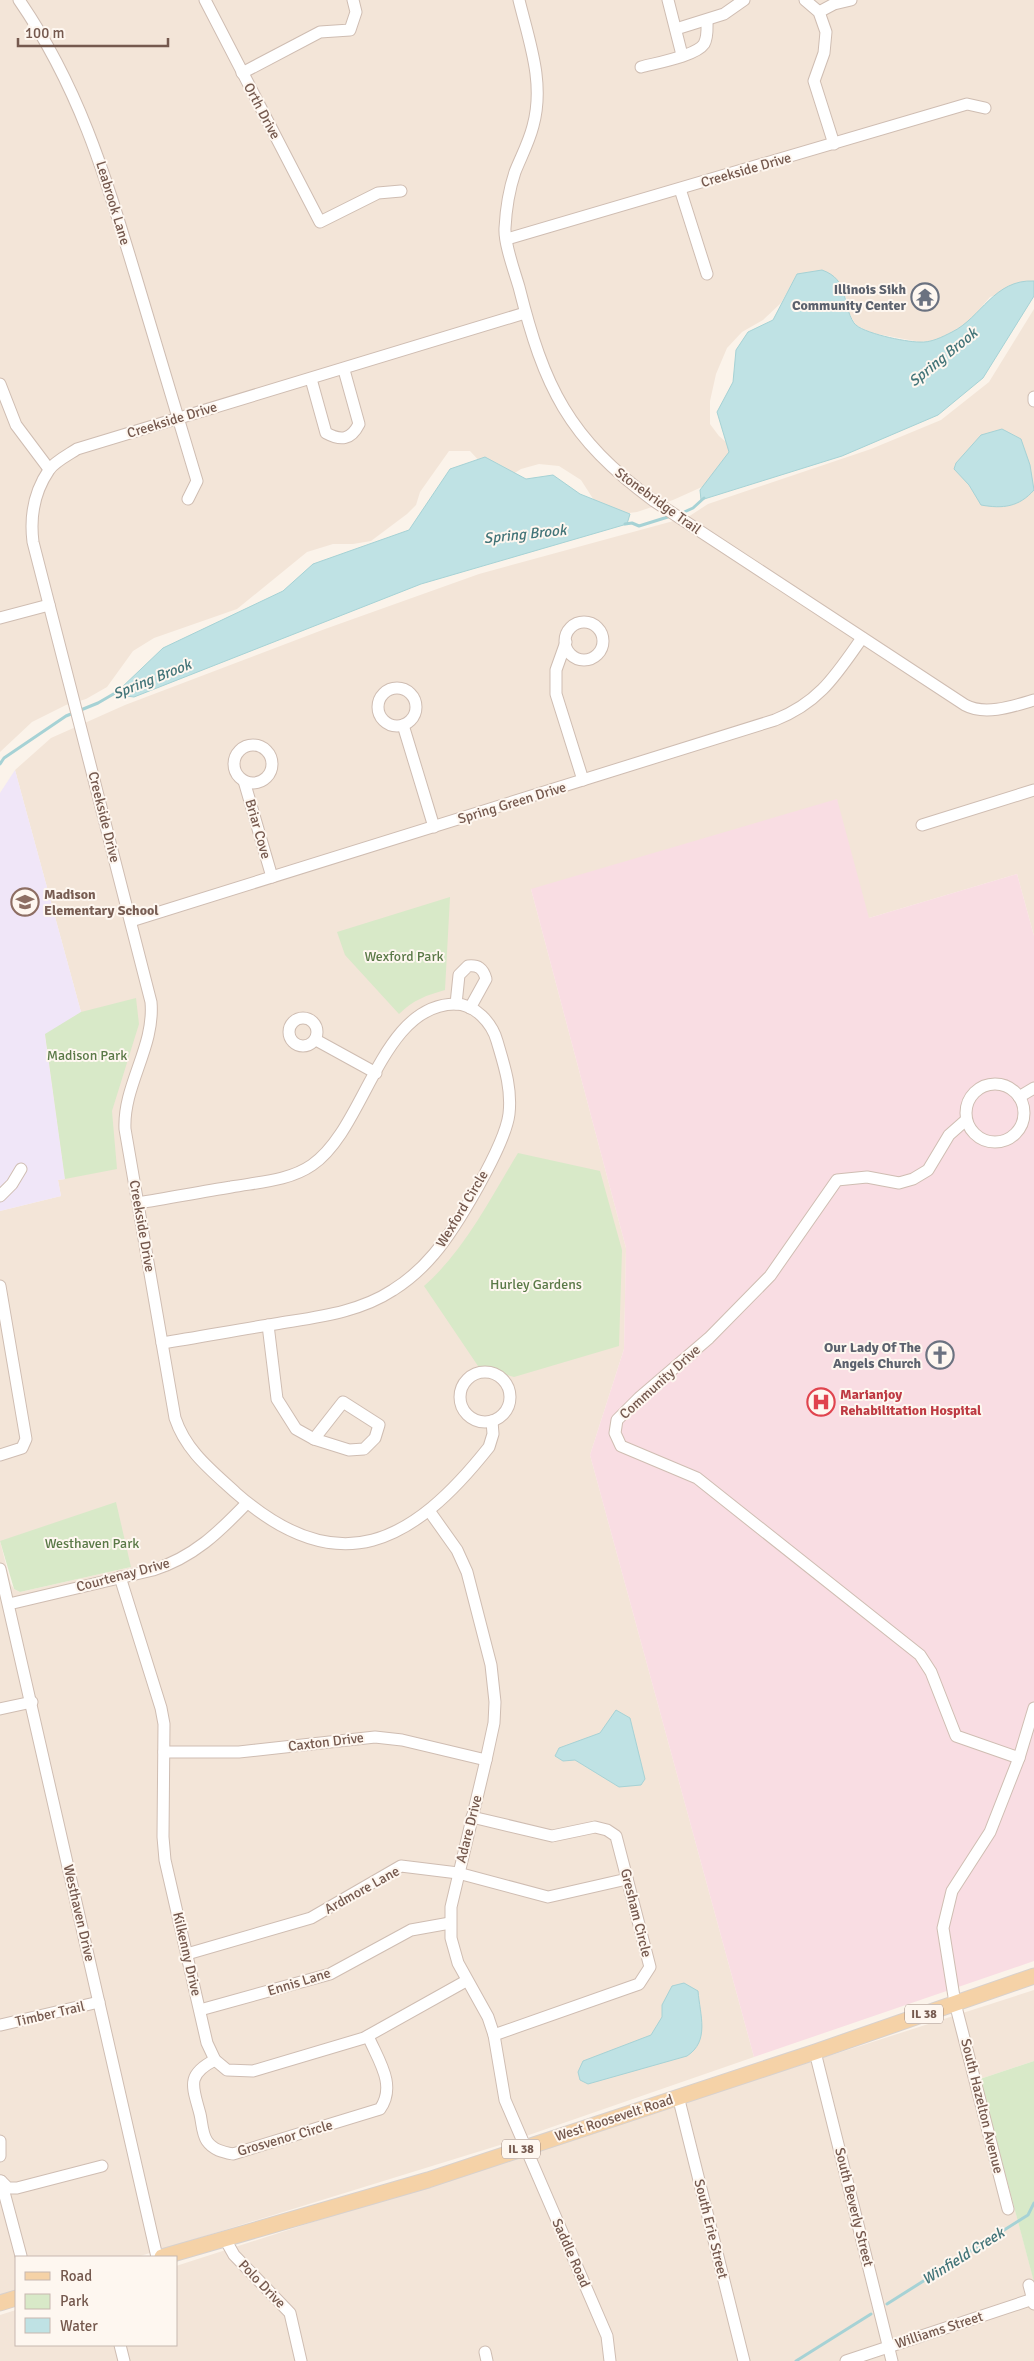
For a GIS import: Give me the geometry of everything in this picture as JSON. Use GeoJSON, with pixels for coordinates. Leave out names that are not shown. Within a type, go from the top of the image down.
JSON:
{"type":"FeatureCollection","features":[{"type":"Feature","properties":{"kind":"main road","name":"West Roosevelt Road"},"geometry":{"type":"LineString","coordinates":[[166,2256],[379,2196],[815,2052],[1034,1976]]}},
{"type":"Feature","properties":{"kind":"main road"},"geometry":{"type":"LineString","coordinates":[[0,2303],[15,2298]]}},
{"type":"Feature","properties":{"kind":"street","name":"Leabrook Lane"},"geometry":{"type":"LineString","coordinates":[[19,0],[61,70],[90,132],[105,176],[197,481],[188,500]]}},
{"type":"Feature","properties":{"kind":"street","name":"Orth Drive"},"geometry":{"type":"LineString","coordinates":[[204,0],[320,222],[378,192],[401,192]]}},
{"type":"Feature","properties":{"kind":"street"},"geometry":{"type":"LineString","coordinates":[[242,73],[320,32],[350,30],[356,12],[352,0]]}},
{"type":"Feature","properties":{"kind":"street","name":"Stonebridge Trail"},"geometry":{"type":"LineString","coordinates":[[519,0],[536,70],[538,95],[534,124],[508,196],[504,230],[525,314],[543,369],[572,422],[612,468],[654,501],[973,710],[1009,707],[1034,700]]}},
{"type":"Feature","properties":{"kind":"street"},"geometry":{"type":"LineString","coordinates":[[668,0],[682,55]]}},
{"type":"Feature","properties":{"kind":"street"},"geometry":{"type":"LineString","coordinates":[[676,29],[707,21],[724,14],[744,0]]}},
{"type":"Feature","properties":{"kind":"street"},"geometry":{"type":"LineString","coordinates":[[805,0],[819,12],[826,32],[824,53],[814,81],[834,144]]}},
{"type":"Feature","properties":{"kind":"street"},"geometry":{"type":"LineString","coordinates":[[819,12],[834,4],[851,0]]}},
{"type":"Feature","properties":{"kind":"street"},"geometry":{"type":"LineString","coordinates":[[642,67],[693,52],[703,45],[707,34],[707,21]]}},
{"type":"Feature","properties":{"kind":"street","name":"Creekside Drive"},"geometry":{"type":"LineString","coordinates":[[507,239],[967,104],[985,108]]}},
{"type":"Feature","properties":{"kind":"street"},"geometry":{"type":"LineString","coordinates":[[680,189],[707,274]]}},
{"type":"Feature","properties":{"kind":"street","name":"Creekside Drive"},"geometry":{"type":"LineString","coordinates":[[492,1421],[493,1434],[489,1448],[430,1512],[390,1535],[356,1543],[319,1542],[295,1534],[247,1503],[200,1461],[184,1440],[175,1418],[126,1129],[126,1111],[148,1038],[152,1013],[150,994],[49,605],[32,530],[35,501],[49,469],[77,449],[525,314]]}},
{"type":"Feature","properties":{"kind":"street"},"geometry":{"type":"LineString","coordinates":[[311,379],[326,434],[345,439],[354,433],[359,424],[344,370]]}},
{"type":"Feature","properties":{"kind":"street"},"geometry":{"type":"LineString","coordinates":[[0,384],[16,425],[49,469]]}},
{"type":"Feature","properties":{"kind":"street"},"geometry":{"type":"LineString","coordinates":[[0,618],[49,605]]}},
{"type":"Feature","properties":{"kind":"street","name":"Spring Green Drive"},"geometry":{"type":"LineString","coordinates":[[131,921],[789,715],[821,693],[862,638]]}},
{"type":"Feature","properties":{"kind":"street"},"geometry":{"type":"LineString","coordinates":[[566,642],[556,670],[556,694],[583,780]]}},
{"type":"Feature","properties":{"kind":"street"},"geometry":{"type":"LineString","coordinates":[[403,725],[434,827]]}},
{"type":"Feature","properties":{"kind":"street","name":"Briar Cove"},"geometry":{"type":"LineString","coordinates":[[244,781],[272,877]]}},
{"type":"Feature","properties":{"kind":"street"},"geometry":{"type":"LineString","coordinates":[[922,825],[1034,790]]}},
{"type":"Feature","properties":{"kind":"street"},"geometry":{"type":"LineString","coordinates":[[138,1203],[279,1179],[300,1172],[322,1158],[337,1141],[390,1049],[414,1020],[441,1006],[456,1004],[459,975],[468,966],[476,965],[481,968],[486,979],[470,1008]]}},
{"type":"Feature","properties":{"kind":"street","name":"Wexford Circle"},"geometry":{"type":"LineString","coordinates":[[162,1343],[344,1311],[381,1297],[417,1272],[448,1235],[501,1140],[509,1113],[508,1083],[496,1034],[481,1015],[470,1008],[456,1004]]}},
{"type":"Feature","properties":{"kind":"street"},"geometry":{"type":"LineString","coordinates":[[316,1040],[376,1073]]}},
{"type":"Feature","properties":{"kind":"street"},"geometry":{"type":"LineString","coordinates":[[996,1084],[1005,1086],[1019,1097],[1023,1106],[1024,1116],[1015,1134],[1006,1140],[986,1141],[970,1129],[966,1120],[968,1102],[979,1088],[996,1084]]}},
{"type":"Feature","properties":{"kind":"street"},"geometry":{"type":"LineString","coordinates":[[1019,1097],[1034,1088]]}},
{"type":"Feature","properties":{"kind":"street","name":"Community Drive"},"geometry":{"type":"LineString","coordinates":[[966,1120],[949,1135],[928,1170],[913,1179],[900,1184],[867,1176],[837,1180],[770,1276],[709,1338],[638,1398],[617,1420],[614,1433],[621,1446],[697,1478],[920,1656],[931,1672],[956,1736],[1019,1758]]}},
{"type":"Feature","properties":{"kind":"street"},"geometry":{"type":"LineString","coordinates":[[0,1196],[12,1184],[21,1169]]}},
{"type":"Feature","properties":{"kind":"street"},"geometry":{"type":"LineString","coordinates":[[0,1286],[26,1438],[22,1448],[0,1455]]}},
{"type":"Feature","properties":{"kind":"street"},"geometry":{"type":"LineString","coordinates":[[268,1325],[277,1399],[296,1430],[314,1439],[349,1450],[364,1449],[375,1438],[379,1425],[343,1402],[314,1439]]}},
{"type":"Feature","properties":{"kind":"street"},"geometry":{"type":"LineString","coordinates":[[487,1371],[497,1374],[504,1380],[509,1389],[510,1399],[507,1409],[501,1416],[492,1421],[482,1422],[473,1419],[465,1413],[460,1404],[459,1394],[462,1385],[468,1377],[477,1372],[487,1371]]}},
{"type":"Feature","properties":{"kind":"street","name":"Courtenay Drive"},"geometry":{"type":"LineString","coordinates":[[9,1604],[164,1566],[189,1555],[209,1541],[247,1503]]}},
{"type":"Feature","properties":{"kind":"street","name":"Adare Drive"},"geometry":{"type":"LineString","coordinates":[[430,1512],[450,1538],[461,1558],[470,1582],[491,1665],[495,1702],[494,1723],[458,1872],[450,1923],[455,1955],[466,1981],[482,2006],[494,2035],[502,2089],[525,2148]]}},
{"type":"Feature","properties":{"kind":"street","name":"Westhaven Drive"},"geometry":{"type":"LineString","coordinates":[[0,1569],[158,2256]]}},
{"type":"Feature","properties":{"kind":"street","name":"Kilkenny Drive"},"geometry":{"type":"LineString","coordinates":[[120,1577],[161,1708],[164,1724],[164,1849],[207,2043],[215,2060]]}},
{"type":"Feature","properties":{"kind":"street"},"geometry":{"type":"LineString","coordinates":[[0,1708],[32,1702]]}},
{"type":"Feature","properties":{"kind":"street"},"geometry":{"type":"LineString","coordinates":[[955,2003],[943,1928],[952,1891],[990,1832],[1019,1758],[1034,1708]]}},
{"type":"Feature","properties":{"kind":"street","name":"Caxton Drive"},"geometry":{"type":"LineString","coordinates":[[164,1752],[239,1752],[375,1737],[402,1740],[486,1760]]}},
{"type":"Feature","properties":{"kind":"street","name":"Gresham Circle"},"geometry":{"type":"LineString","coordinates":[[472,1817],[552,1836],[595,1827],[607,1830],[616,1836],[650,1967],[639,1984],[494,2035]]}},
{"type":"Feature","properties":{"kind":"street","name":"Ardmore Lane"},"geometry":{"type":"LineString","coordinates":[[187,1954],[311,1918],[401,1866],[458,1872],[548,1897],[627,1879]]}},
{"type":"Feature","properties":{"kind":"street","name":"Ennis Lane"},"geometry":{"type":"LineString","coordinates":[[200,2010],[330,1974],[411,1930],[450,1923]]}},
{"type":"Feature","properties":{"kind":"street"},"geometry":{"type":"LineString","coordinates":[[215,2060],[227,2070],[253,2071],[351,2044],[466,1981]]}},
{"type":"Feature","properties":{"kind":"street","name":"Timber Trail"},"geometry":{"type":"LineString","coordinates":[[0,2023],[99,2002]]}},
{"type":"Feature","properties":{"kind":"street","name":"South Hazelton Avenue"},"geometry":{"type":"LineString","coordinates":[[955,2003],[1008,2209]]}},
{"type":"Feature","properties":{"kind":"street","name":"Grosvenor Circle"},"geometry":{"type":"LineString","coordinates":[[215,2060],[202,2066],[192,2084],[206,2140],[217,2150],[233,2154],[380,2109],[386,2100],[388,2090],[386,2077],[368,2036]]}},
{"type":"Feature","properties":{"kind":"street","name":"South Beverly Street"},"geometry":{"type":"LineString","coordinates":[[815,2052],[892,2361]]}},
{"type":"Feature","properties":{"kind":"street","name":"South Erie Street"},"geometry":{"type":"LineString","coordinates":[[678,2096],[744,2361]]}},
{"type":"Feature","properties":{"kind":"street"},"geometry":{"type":"LineString","coordinates":[[0,2141],[0,2156]]}},
{"type":"Feature","properties":{"kind":"street","name":"Saddle Road"},"geometry":{"type":"LineString","coordinates":[[525,2148],[607,2336],[610,2361]]}},
{"type":"Feature","properties":{"kind":"street"},"geometry":{"type":"LineString","coordinates":[[1,2180],[8,2188],[17,2188],[102,2166]]}},
{"type":"Feature","properties":{"kind":"street"},"geometry":{"type":"LineString","coordinates":[[1,2180],[21,2256]]}},
{"type":"Feature","properties":{"kind":"street","name":"Polo Drive"},"geometry":{"type":"LineString","coordinates":[[225,2239],[234,2255],[290,2312],[301,2361]]}},
{"type":"Feature","properties":{"kind":"street"},"geometry":{"type":"LineString","coordinates":[[1029,2285],[1033,2301]]}},
{"type":"Feature","properties":{"kind":"street","name":"Williams Street"},"geometry":{"type":"LineString","coordinates":[[846,2361],[1033,2301]]}},
{"type":"Feature","properties":{"kind":"street"},"geometry":{"type":"LineString","coordinates":[[120,2346],[124,2361]]}},
{"type":"Feature","properties":{"kind":"shaded area"},"geometry":{"type":"Polygon","coordinates":[[[0,0],[1034,0],[1034,282],[990,297],[973,317],[958,330],[937,340],[920,342],[872,333],[856,325],[849,313],[846,297],[797,274],[781,303],[763,320],[742,332],[727,348],[716,374],[710,401],[710,424],[719,436],[732,447],[713,482],[673,500],[637,512],[613,515],[599,508],[581,480],[559,466],[539,464],[521,469],[505,479],[484,466],[470,451],[449,451],[420,492],[416,505],[371,541],[353,544],[333,544],[307,552],[237,609],[154,638],[133,651],[107,687],[86,699],[66,705],[32,722],[0,752],[0,0]]]}},
{"type":"Feature","properties":{"kind":"shaded area"},"geometry":{"type":"Polygon","coordinates":[[[1034,309],[1034,936],[1017,874],[869,918],[531,889],[626,1248],[624,1349],[590,1455],[754,2057],[500,2145],[140,2256],[15,2256],[15,2290],[0,2295],[0,1541],[0,1211],[61,1196],[58,1180],[65,1179],[45,1034],[81,1012],[15,770],[51,738],[125,705],[325,629],[479,574],[688,517],[708,504],[871,449],[941,420],[989,382],[1034,309]],[[0,1541],[11,1584],[14,1589],[20,1592],[131,1567],[0,1541]]]}},
{"type":"Feature","properties":{"kind":"shaded area","name":"Madison Elementary School"},"geometry":{"type":"Polygon","coordinates":[[[15,770],[81,1012],[45,1035],[65,1179],[58,1180],[61,1196],[0,1211],[0,793],[15,770]]]}},
{"type":"Feature","properties":{"kind":"shaded area","name":"Marianjoy Rehabilitation Hospital"},"geometry":{"type":"Polygon","coordinates":[[[837,799],[869,918],[1017,874],[1034,936],[1034,1961],[754,2057],[590,1455],[624,1349],[626,1248],[531,889],[837,799]]]}},
{"type":"Feature","properties":{"kind":"shaded area"},"geometry":{"type":"Polygon","coordinates":[[[1034,1990],[1034,2061],[980,2079],[1034,2281],[1034,2361],[0,2361],[0,2315],[15,2310],[15,2346],[178,2346],[178,2265],[1034,1990]]]}},
{"type":"Feature","properties":{"kind":"green space","name":"Wexford Park"},"geometry":{"type":"Polygon","coordinates":[[[450,897],[445,990],[420,999],[399,1014],[345,955],[337,932],[450,897]]]}},
{"type":"Feature","properties":{"kind":"green space","name":"Madison Park"},"geometry":{"type":"Polygon","coordinates":[[[136,998],[139,1024],[112,1111],[117,1169],[65,1179],[45,1034],[81,1012],[136,998]]]}},
{"type":"Feature","properties":{"kind":"green space","name":"Hurley Gardens"},"geometry":{"type":"Polygon","coordinates":[[[518,1153],[600,1171],[622,1250],[619,1346],[514,1377],[478,1366],[424,1286],[439,1272],[464,1240],[487,1206],[518,1153]]]}},
{"type":"Feature","properties":{"kind":"green space","name":"Westhaven Park"},"geometry":{"type":"Polygon","coordinates":[[[116,1502],[131,1567],[20,1592],[14,1589],[0,1541],[116,1502]]]}},
{"type":"Feature","properties":{"kind":"green space"},"geometry":{"type":"Polygon","coordinates":[[[1034,2061],[1034,2282],[980,2079],[1034,2061]]]}},
{"type":"Feature","properties":{"kind":"water"},"geometry":{"type":"Polygon","coordinates":[[[822,270],[831,274],[841,286],[847,308],[858,327],[895,339],[913,342],[932,341],[952,332],[962,326],[989,300],[1008,286],[1020,282],[1034,281],[1034,296],[983,378],[938,415],[842,456],[701,500],[700,490],[729,452],[717,412],[733,382],[736,350],[748,332],[773,320],[797,274],[822,270]]]}},
{"type":"Feature","properties":{"kind":"water"},"geometry":{"type":"Polygon","coordinates":[[[1002,429],[1021,439],[1030,465],[1034,490],[1022,500],[1010,505],[996,507],[981,505],[969,485],[954,469],[956,463],[981,435],[1002,429]]]}},
{"type":"Feature","properties":{"kind":"water"},"geometry":{"type":"Polygon","coordinates":[[[485,457],[526,479],[553,475],[580,494],[630,514],[627,524],[421,584],[134,697],[126,696],[119,690],[163,648],[283,591],[313,564],[409,530],[450,469],[485,457]]]}},
{"type":"Feature","properties":{"kind":"water"},"geometry":{"type":"Polygon","coordinates":[[[616,1710],[630,1718],[645,1779],[641,1785],[619,1787],[575,1760],[563,1761],[555,1756],[559,1748],[600,1733],[616,1710]]]}},
{"type":"Feature","properties":{"kind":"water"},"geometry":{"type":"Polygon","coordinates":[[[684,1983],[698,1991],[702,2027],[699,2043],[694,2050],[687,2056],[588,2084],[580,2080],[578,2072],[583,2061],[651,2035],[662,2017],[662,2005],[672,1986],[684,1983]]]}},
{"type":"Feature","properties":{"kind":"waterway","name":"Spring Brook"},"geometry":{"type":"LineString","coordinates":[[680,514],[693,508],[704,498]]}},
{"type":"Feature","properties":{"kind":"waterway","name":"Spring Brook"},"geometry":{"type":"LineString","coordinates":[[625,524],[632,523],[639,526],[671,516]]}},
{"type":"Feature","properties":{"kind":"waterway","name":"Spring Brook"},"geometry":{"type":"LineString","coordinates":[[0,764],[4,758],[66,716],[98,703],[122,689]]}},
{"type":"Feature","properties":{"kind":"waterway","name":"Winfield Creek"},"geometry":{"type":"LineString","coordinates":[[887,2304],[1028,2215],[1034,2203]]}},
{"type":"Feature","properties":{"kind":"waterway","name":"Winfield Creek"},"geometry":{"type":"LineString","coordinates":[[796,2361],[871,2314]]}},
{"type":"Feature","properties":{"kind":"place","name":"Illinois Sikh Community Center"},"geometry":{"type":"Point","coordinates":[925,297]}},
{"type":"Feature","properties":{"kind":"place","name":"Madison Elementary School"},"geometry":{"type":"Point","coordinates":[25,902]}},
{"type":"Feature","properties":{"kind":"place","name":"Our Lady Of The Angels Church"},"geometry":{"type":"Point","coordinates":[940,1355]}},
{"type":"Feature","properties":{"kind":"place","name":"Marianjoy Rehabilitation Hospital"},"geometry":{"type":"Point","coordinates":[821,1402]}}]}
